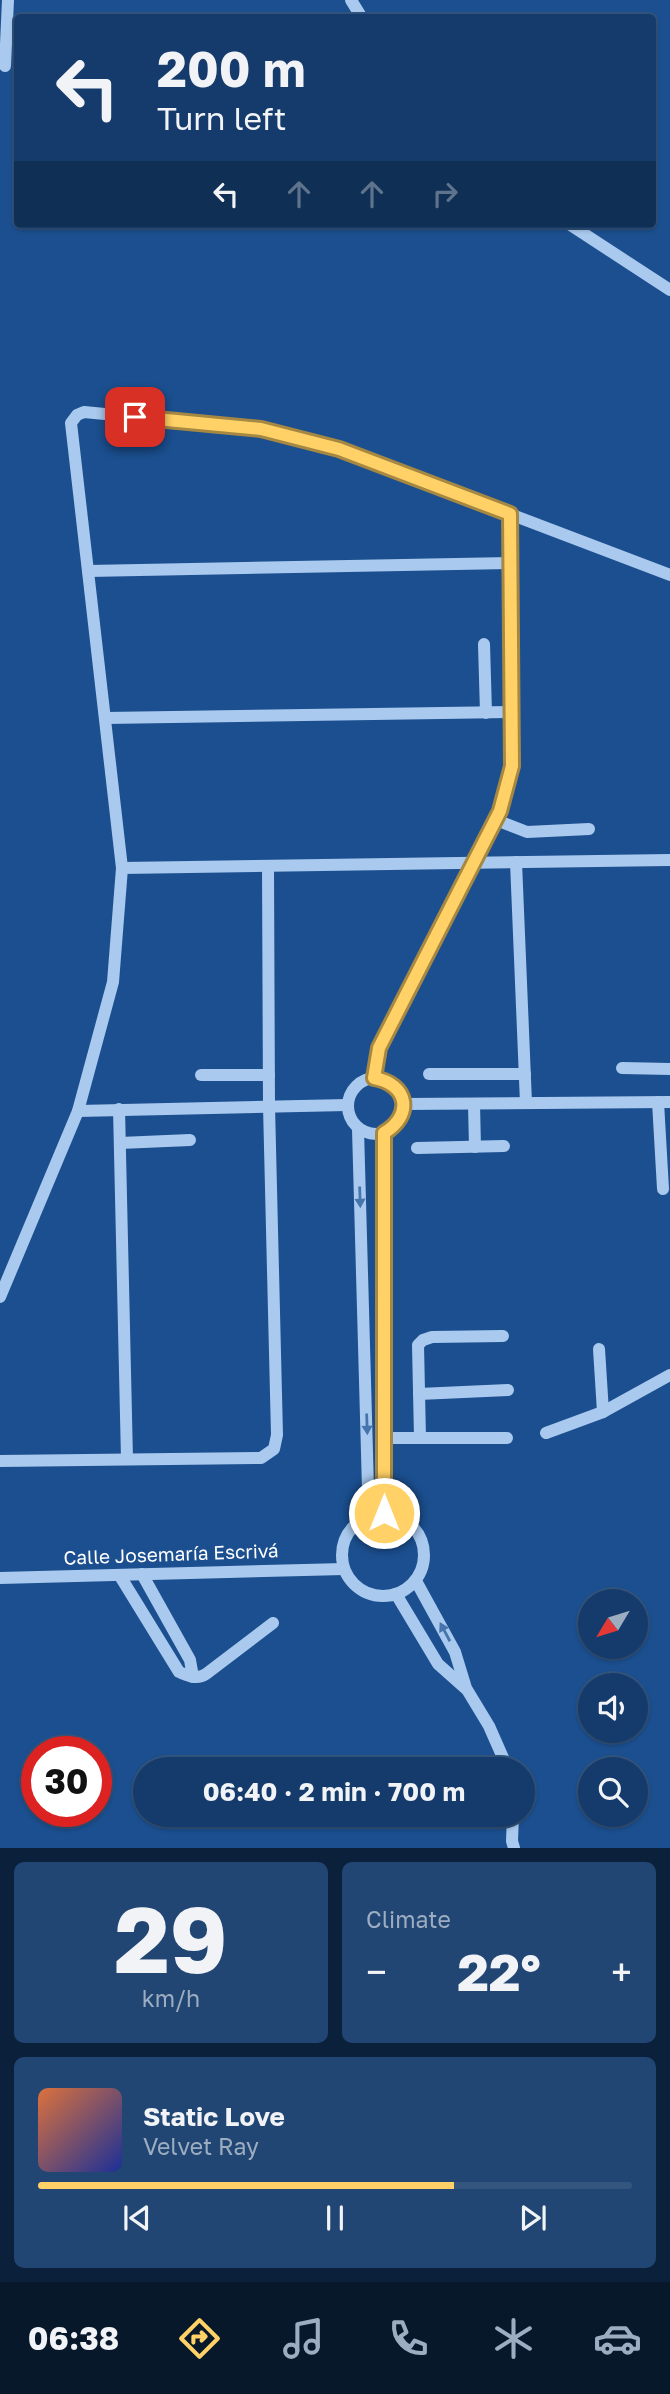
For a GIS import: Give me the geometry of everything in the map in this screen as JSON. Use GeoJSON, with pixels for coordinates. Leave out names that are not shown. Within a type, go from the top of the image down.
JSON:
{"type":"FeatureCollection","features":[{"type":"Feature","properties":{"kind":"street"},"geometry":{"type":"LineString","coordinates":[[8,0],[8,66]]}},
{"type":"Feature","properties":{"kind":"street"},"geometry":{"type":"LineString","coordinates":[[575,228],[670,290]]}},
{"type":"Feature","properties":{"kind":"street"},"geometry":{"type":"LineString","coordinates":[[0,1297],[78,1111],[113,982],[122,868],[71,423],[77,415],[84,412],[261,429],[339,449],[670,575]]}},
{"type":"Feature","properties":{"kind":"street"},"geometry":{"type":"LineString","coordinates":[[374,1078],[379,1048],[496,820],[512,766],[510,514]]}},
{"type":"Feature","properties":{"kind":"street"},"geometry":{"type":"LineString","coordinates":[[88,572],[511,563]]}},
{"type":"Feature","properties":{"kind":"street"},"geometry":{"type":"LineString","coordinates":[[484,644],[485,713]]}},
{"type":"Feature","properties":{"kind":"street"},"geometry":{"type":"LineString","coordinates":[[105,718],[513,712]]}},
{"type":"Feature","properties":{"kind":"street"},"geometry":{"type":"LineString","coordinates":[[496,820],[527,832],[589,829]]}},
{"type":"Feature","properties":{"kind":"street"},"geometry":{"type":"LineString","coordinates":[[122,868],[670,860]]}},
{"type":"Feature","properties":{"kind":"street"},"geometry":{"type":"LineString","coordinates":[[516,862],[526,1103]]}},
{"type":"Feature","properties":{"kind":"street"},"geometry":{"type":"LineString","coordinates":[[0,1461],[261,1458],[274,1449],[277,1435],[269,1106],[268,866]]}},
{"type":"Feature","properties":{"kind":"street"},"geometry":{"type":"LineString","coordinates":[[622,1069],[670,1069]]}},
{"type":"Feature","properties":{"kind":"street"},"geometry":{"type":"LineString","coordinates":[[429,1074],[525,1074]]}},
{"type":"Feature","properties":{"kind":"street"},"geometry":{"type":"LineString","coordinates":[[201,1075],[269,1075]]}},
{"type":"Feature","properties":{"kind":"street"},"geometry":{"type":"LineString","coordinates":[[374,1078],[387,1080],[398,1088],[403,1104],[403,1114],[396,1126],[384,1133],[371,1134],[359,1129],[350,1118],[347,1105],[351,1092],[361,1082],[374,1078]]}},
{"type":"Feature","properties":{"kind":"street"},"geometry":{"type":"LineString","coordinates":[[403,1104],[664,1102],[663,1189]]}},
{"type":"Feature","properties":{"kind":"street"},"geometry":{"type":"LineString","coordinates":[[474,1104],[475,1147]]}},
{"type":"Feature","properties":{"kind":"street"},"geometry":{"type":"LineString","coordinates":[[78,1111],[347,1105]]}},
{"type":"Feature","properties":{"kind":"street"},"geometry":{"type":"LineString","coordinates":[[119,1109],[127,1459]]}},
{"type":"Feature","properties":{"kind":"street"},"geometry":{"type":"LineString","coordinates":[[359,1129],[367,1517]]}},
{"type":"Feature","properties":{"kind":"street"},"geometry":{"type":"LineString","coordinates":[[384,1133],[384,1513]]}},
{"type":"Feature","properties":{"kind":"street"},"geometry":{"type":"LineString","coordinates":[[120,1143],[190,1140]]}},
{"type":"Feature","properties":{"kind":"street"},"geometry":{"type":"LineString","coordinates":[[416,1148],[504,1146]]}},
{"type":"Feature","properties":{"kind":"street"},"geometry":{"type":"LineString","coordinates":[[420,1438],[418,1345],[432,1336],[503,1336]]}},
{"type":"Feature","properties":{"kind":"street"},"geometry":{"type":"LineString","coordinates":[[599,1349],[603,1412]]}},
{"type":"Feature","properties":{"kind":"street"},"geometry":{"type":"LineString","coordinates":[[546,1433],[603,1412],[670,1375]]}},
{"type":"Feature","properties":{"kind":"street"},"geometry":{"type":"LineString","coordinates":[[365,1378],[384,1378]]}},
{"type":"Feature","properties":{"kind":"street"},"geometry":{"type":"LineString","coordinates":[[419,1394],[508,1390]]}},
{"type":"Feature","properties":{"kind":"street"},"geometry":{"type":"LineString","coordinates":[[384,1438],[506,1438]]}},
{"type":"Feature","properties":{"kind":"street"},"geometry":{"type":"LineString","coordinates":[[384,1513],[408,1522],[417,1531],[425,1558],[416,1580],[396,1594],[375,1595],[356,1586],[344,1569],[342,1552],[344,1539],[351,1529],[367,1517],[384,1513]]}},
{"type":"Feature","properties":{"kind":"street","name":"Calle Josemaría Escrivá"},"geometry":{"type":"LineString","coordinates":[[0,1578],[344,1569]]}},
{"type":"Feature","properties":{"kind":"street"},"geometry":{"type":"LineString","coordinates":[[142,1574],[190,1660],[193,1677]]}},
{"type":"Feature","properties":{"kind":"street"},"geometry":{"type":"LineString","coordinates":[[120,1576],[179,1672],[193,1677],[206,1674],[273,1623]]}},
{"type":"Feature","properties":{"kind":"street"},"geometry":{"type":"LineString","coordinates":[[416,1580],[455,1651],[466,1688],[489,1726],[503,1757]]}},
{"type":"Feature","properties":{"kind":"street"},"geometry":{"type":"LineString","coordinates":[[396,1594],[438,1664],[466,1688]]}},
{"type":"Feature","properties":{"kind":"street"},"geometry":{"type":"LineString","coordinates":[[513,1827],[514,1848]]}},
{"type":"Feature","properties":{"kind":"route"},"geometry":{"type":"LineString","coordinates":[[135,417],[261,429],[339,449],[510,514],[512,766],[500,811],[379,1048],[374,1078],[387,1080],[398,1088],[403,1101],[403,1114],[396,1126],[384,1133],[384,1513]]}}]}
